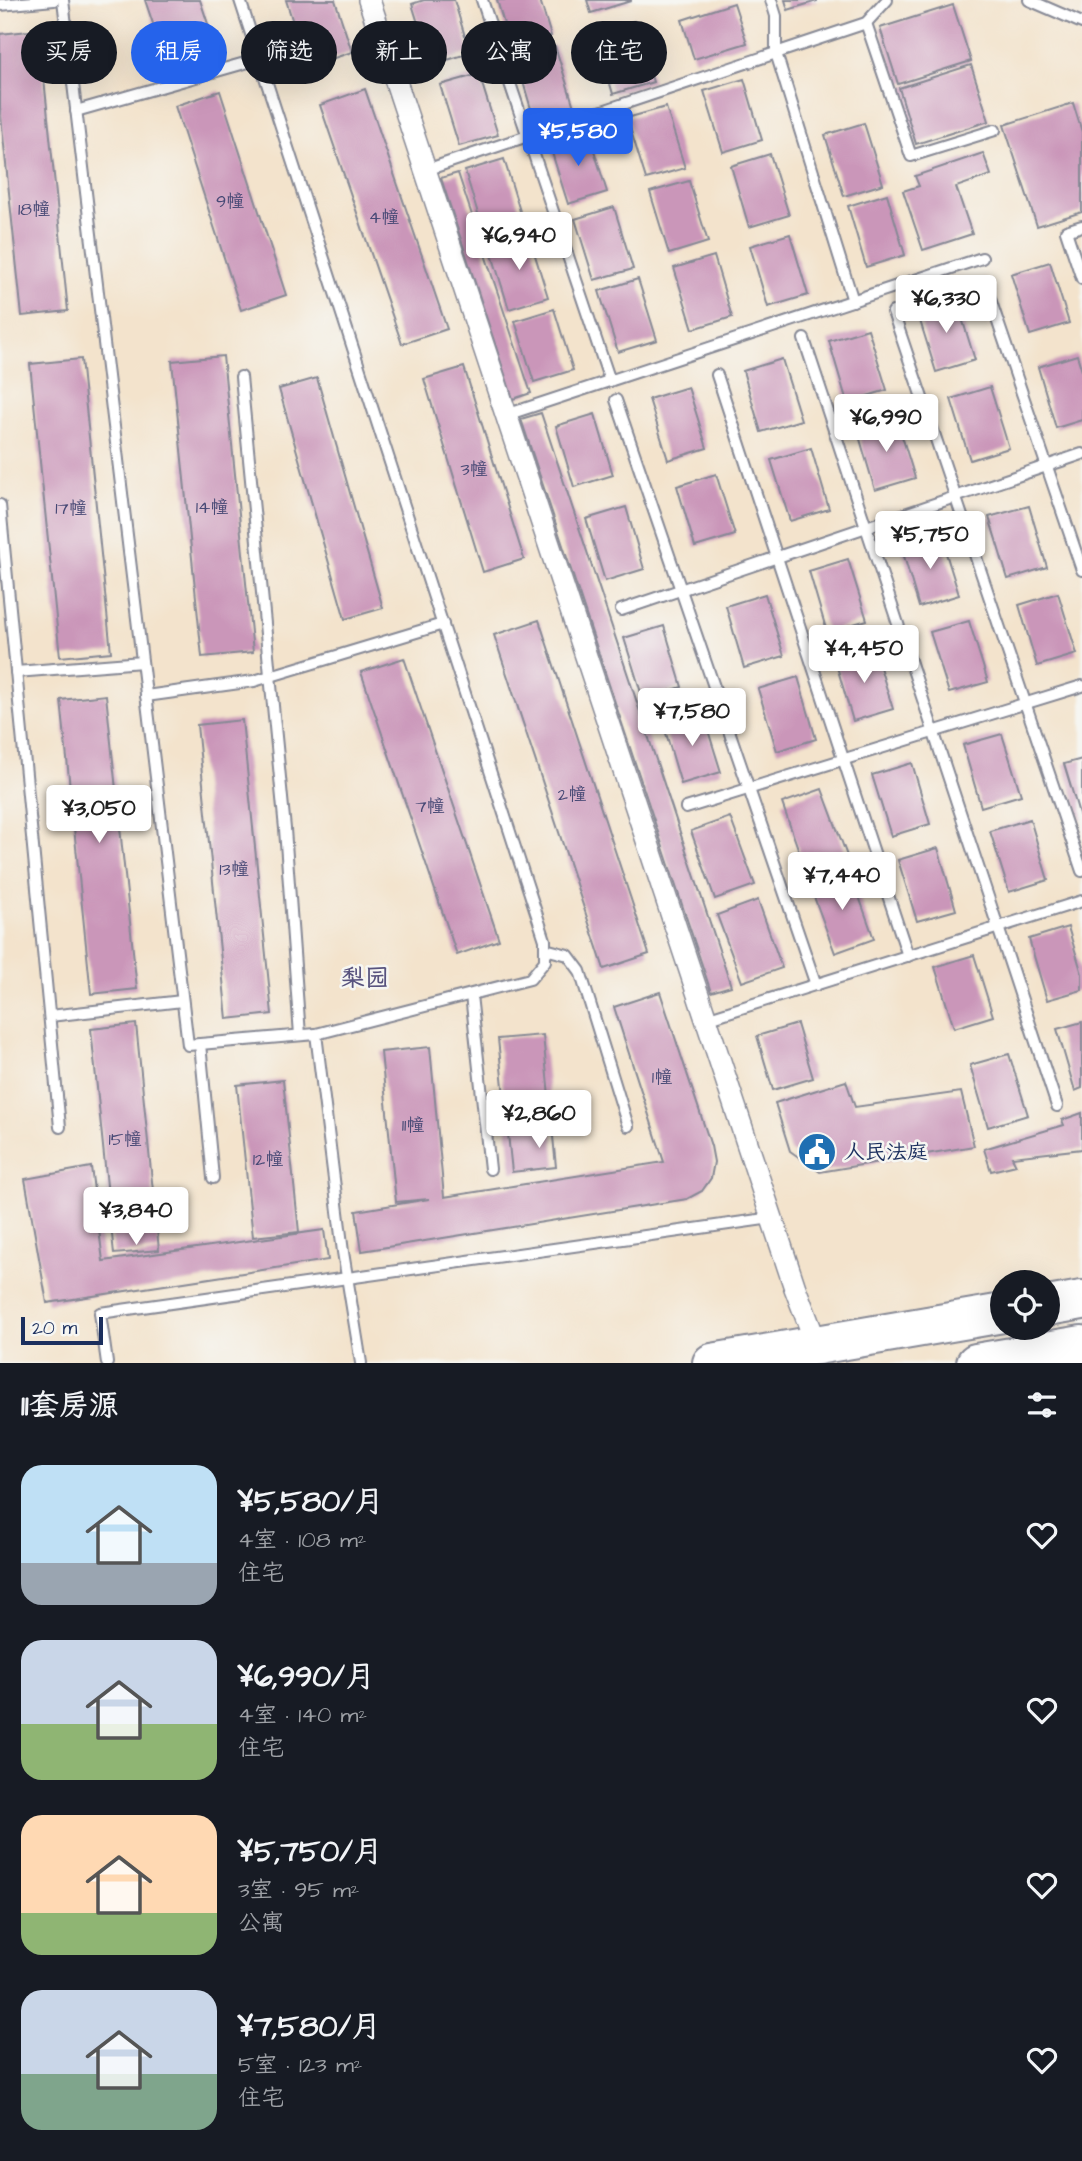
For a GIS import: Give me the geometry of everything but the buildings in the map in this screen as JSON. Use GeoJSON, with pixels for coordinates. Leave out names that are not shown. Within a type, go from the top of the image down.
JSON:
{"type":"FeatureCollection","features":[{"type":"Feature","properties":{"kind":"highway"},"geometry":{"type":"LineString","coordinates":[[1060,1304],[1082,1300]]}},
{"type":"Feature","properties":{"kind":"highway"},"geometry":{"type":"LineString","coordinates":[[712,1363],[820,1354],[990,1316]]}},
{"type":"Feature","properties":{"kind":"highway"},"geometry":{"type":"LineString","coordinates":[[976,1363],[1082,1345]]}},
{"type":"Feature","properties":{"kind":"street"},"geometry":{"type":"LineString","coordinates":[[369,0],[795,1288],[820,1354]]}},
{"type":"Feature","properties":{"kind":"lane"},"geometry":{"type":"LineString","coordinates":[[0,5],[54,0]]}},
{"type":"Feature","properties":{"kind":"lane"},"geometry":{"type":"LineString","coordinates":[[63,0],[188,1045],[316,1034],[530,979],[545,961],[545,940],[267,84]]}},
{"type":"Feature","properties":{"kind":"lane"},"geometry":{"type":"LineString","coordinates":[[240,0],[247,21]]}},
{"type":"Feature","properties":{"kind":"lane"},"geometry":{"type":"LineString","coordinates":[[482,0],[610,381]]}},
{"type":"Feature","properties":{"kind":"lane"},"geometry":{"type":"LineString","coordinates":[[771,0],[776,16],[776,53],[853,301]]}},
{"type":"Feature","properties":{"kind":"lane"},"geometry":{"type":"LineString","coordinates":[[426,170],[866,23],[887,0]]}},
{"type":"Feature","properties":{"kind":"lane"},"geometry":{"type":"LineString","coordinates":[[1029,0],[1082,23]]}},
{"type":"Feature","properties":{"kind":"lane"},"geometry":{"type":"LineString","coordinates":[[866,23],[911,156],[995,130]]}},
{"type":"Feature","properties":{"kind":"lane"},"geometry":{"type":"LineString","coordinates":[[76,111],[241,64]]}},
{"type":"Feature","properties":{"kind":"lane"},"geometry":{"type":"LineString","coordinates":[[1082,226],[1066,231],[1082,279]]}},
{"type":"Feature","properties":{"kind":"lane"},"geometry":{"type":"LineString","coordinates":[[506,415],[982,258]]}},
{"type":"Feature","properties":{"kind":"lane"},"geometry":{"type":"LineString","coordinates":[[985,284],[1082,570]]}},
{"type":"Feature","properties":{"kind":"lane"},"geometry":{"type":"LineString","coordinates":[[893,312],[1082,871]]}},
{"type":"Feature","properties":{"kind":"lane"},"geometry":{"type":"LineString","coordinates":[[804,339],[1057,1107]]}},
{"type":"Feature","properties":{"kind":"lane"},"geometry":{"type":"LineString","coordinates":[[717,374],[908,956]]}},
{"type":"Feature","properties":{"kind":"lane"},"geometry":{"type":"LineString","coordinates":[[241,376],[285,829],[300,1035]]}},
{"type":"Feature","properties":{"kind":"lane"},"geometry":{"type":"LineString","coordinates":[[616,400],[816,985]]}},
{"type":"Feature","properties":{"kind":"lane"},"geometry":{"type":"LineString","coordinates":[[621,610],[1082,454]]}},
{"type":"Feature","properties":{"kind":"lane"},"geometry":{"type":"LineString","coordinates":[[0,505],[60,1127]]}},
{"type":"Feature","properties":{"kind":"lane"},"geometry":{"type":"LineString","coordinates":[[146,696],[254,681],[443,624]]}},
{"type":"Feature","properties":{"kind":"lane"},"geometry":{"type":"LineString","coordinates":[[16,672],[142,662]]}},
{"type":"Feature","properties":{"kind":"lane"},"geometry":{"type":"LineString","coordinates":[[686,808],[1082,685]]}},
{"type":"Feature","properties":{"kind":"lane"},"geometry":{"type":"LineString","coordinates":[[706,1019],[1082,901]]}},
{"type":"Feature","properties":{"kind":"lane"},"geometry":{"type":"LineString","coordinates":[[545,949],[568,955],[580,971],[628,1126]]}},
{"type":"Feature","properties":{"kind":"lane"},"geometry":{"type":"LineString","coordinates":[[471,995],[490,1168]]}},
{"type":"Feature","properties":{"kind":"lane"},"geometry":{"type":"LineString","coordinates":[[50,1016],[182,1001]]}},
{"type":"Feature","properties":{"kind":"lane"},"geometry":{"type":"LineString","coordinates":[[316,1034],[360,1363]]}},
{"type":"Feature","properties":{"kind":"lane"},"geometry":{"type":"LineString","coordinates":[[200,1044],[213,1178]]}},
{"type":"Feature","properties":{"kind":"lane"},"geometry":{"type":"LineString","coordinates":[[107,1363],[100,1312],[772,1218]]}},
{"type":"Feature","properties":{"kind":"place","name":"人民法庭"},"geometry":{"type":"Point","coordinates":[817,1152]}},
{"type":"Feature","properties":{"kind":"district","name":"梨园"},"geometry":{"type":"Point","coordinates":[365,978]}}]}
